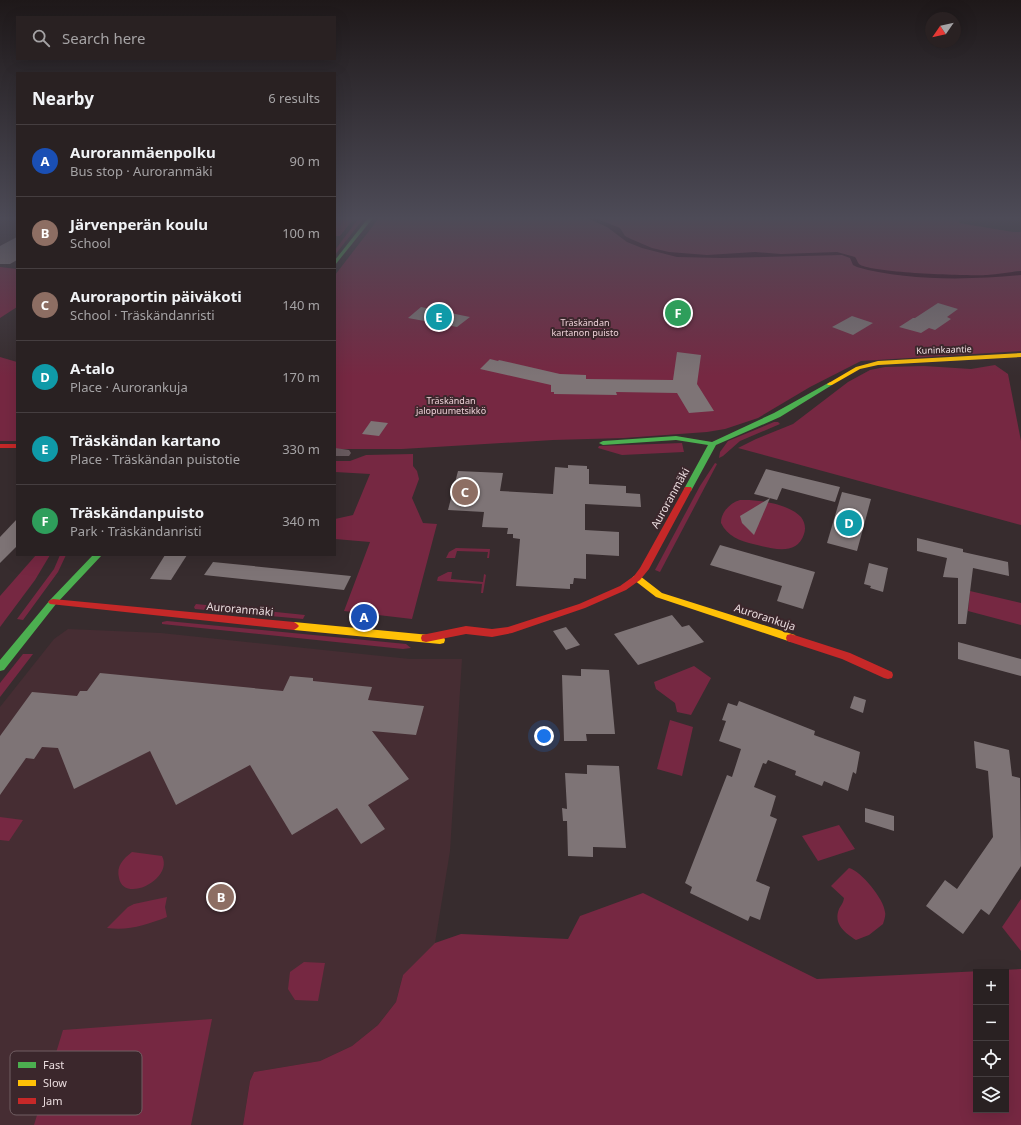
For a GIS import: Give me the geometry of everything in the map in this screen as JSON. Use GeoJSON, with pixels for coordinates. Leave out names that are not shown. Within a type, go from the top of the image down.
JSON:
{"type":"FeatureCollection","features":[{"type":"Feature","properties":{"kind":"main road","name":"Kuninkaantie"},"geometry":{"type":"LineString","coordinates":[[713,444],[727,436],[776,415],[816,394],[846,374],[868,364],[1021,355]]}},
{"type":"Feature","properties":{"kind":"main road"},"geometry":{"type":"LineString","coordinates":[[603,443],[617,444],[676,438],[713,444]]}},
{"type":"Feature","properties":{"kind":"main road","name":"Auroranmäki"},"geometry":{"type":"LineString","coordinates":[[474,641],[492,633],[509,630],[582,606],[623,588],[637,578],[713,444]]}},
{"type":"Feature","properties":{"kind":"main road"},"geometry":{"type":"LineString","coordinates":[[0,446],[16,446]]}},
{"type":"Feature","properties":{"kind":"main road"},"geometry":{"type":"LineString","coordinates":[[0,667],[53,602],[97,556]]}},
{"type":"Feature","properties":{"kind":"main road"},"geometry":{"type":"LineString","coordinates":[[53,602],[76,565]]}},
{"type":"Feature","properties":{"kind":"main road","name":"Aurorankuja"},"geometry":{"type":"LineString","coordinates":[[637,578],[659,595],[846,656],[888,675]]}},
{"type":"Feature","properties":{"kind":"main road","name":"Auroranmäki"},"geometry":{"type":"LineString","coordinates":[[53,602],[426,638],[454,642]]}},
{"type":"Feature","properties":{"kind":"main road","name":"Auroranmäki"},"geometry":{"type":"LineString","coordinates":[[426,638],[466,630],[492,633]]}},
{"type":"Feature","properties":{"kind":"shaded area"},"geometry":{"type":"Polygon","coordinates":[[[870,270],[977,275],[991,275],[1021,271],[1021,275],[981,278],[938,278],[870,270]]]}},
{"type":"Feature","properties":{"kind":"shaded area"},"geometry":{"type":"Polygon","coordinates":[[[68,629],[161,633],[410,659],[462,659],[450,851],[435,943],[403,975],[396,1002],[378,1025],[352,1046],[320,1061],[254,1072],[250,1081],[243,1125],[0,1125],[0,707],[54,639],[68,629]]]}},
{"type":"Feature","properties":{"kind":"green space"},"geometry":{"type":"Polygon","coordinates":[[[0,270],[16,270],[16,308],[0,318],[0,270]]]}},
{"type":"Feature","properties":{"kind":"green space","name":"Träskändan kartanon puisto"},"geometry":{"type":"Polygon","coordinates":[[[338,270],[1021,270],[1012,272],[1017,275],[1021,275],[1021,351],[861,361],[810,387],[758,418],[725,429],[707,432],[624,438],[553,440],[402,449],[336,449],[336,274],[338,270]]]}},
{"type":"Feature","properties":{"kind":"green space"},"geometry":{"type":"Polygon","coordinates":[[[0,357],[16,362],[16,441],[0,441],[0,357]]]}},
{"type":"Feature","properties":{"kind":"green space"},"geometry":{"type":"Polygon","coordinates":[[[995,365],[1008,374],[1021,441],[1021,525],[738,448],[793,424],[848,382],[870,370],[885,367],[924,366],[971,369],[995,365]]]}},
{"type":"Feature","properties":{"kind":"green space"},"geometry":{"type":"Polygon","coordinates":[[[774,422],[778,422],[780,424],[740,441],[719,458],[720,452],[728,441],[774,422]]]}},
{"type":"Feature","properties":{"kind":"green space"},"geometry":{"type":"Polygon","coordinates":[[[682,443],[684,452],[622,455],[598,448],[599,446],[682,443]]]}},
{"type":"Feature","properties":{"kind":"green space"},"geometry":{"type":"Polygon","coordinates":[[[413,454],[413,466],[417,471],[419,479],[412,498],[423,523],[437,524],[412,619],[344,611],[370,542],[336,539],[336,519],[353,515],[370,474],[336,472],[336,461],[350,461],[366,455],[413,454]]]}},
{"type":"Feature","properties":{"kind":"green space"},"geometry":{"type":"Polygon","coordinates":[[[715,463],[717,464],[660,572],[655,570],[700,486],[715,463]]]}},
{"type":"Feature","properties":{"kind":"green space"},"geometry":{"type":"Polygon","coordinates":[[[740,500],[755,500],[773,503],[796,512],[801,517],[805,526],[805,532],[800,541],[795,546],[789,548],[775,549],[743,541],[730,535],[721,523],[721,519],[727,508],[740,500]]]}},
{"type":"Feature","properties":{"kind":"green space"},"geometry":{"type":"Polygon","coordinates":[[[456,548],[490,549],[489,558],[487,558],[488,552],[457,551],[455,558],[446,558],[449,552],[456,548]]]}},
{"type":"Feature","properties":{"kind":"green space"},"geometry":{"type":"Polygon","coordinates":[[[35,556],[49,556],[35,580],[0,627],[0,596],[35,556]]]}},
{"type":"Feature","properties":{"kind":"green space"},"geometry":{"type":"Polygon","coordinates":[[[60,556],[66,556],[58,572],[23,620],[17,619],[54,569],[60,556]]]}},
{"type":"Feature","properties":{"kind":"green space"},"geometry":{"type":"Polygon","coordinates":[[[448,572],[452,572],[451,579],[483,582],[484,574],[486,575],[483,593],[481,593],[482,584],[437,581],[438,577],[448,572]]]}},
{"type":"Feature","properties":{"kind":"green space"},"geometry":{"type":"Polygon","coordinates":[[[970,591],[1021,603],[1021,625],[968,611],[970,591]]]}},
{"type":"Feature","properties":{"kind":"green space"},"geometry":{"type":"Polygon","coordinates":[[[196,604],[305,615],[303,619],[195,609],[194,607],[196,604]]]}},
{"type":"Feature","properties":{"kind":"green space"},"geometry":{"type":"Polygon","coordinates":[[[167,621],[406,644],[411,648],[403,649],[162,624],[162,622],[167,621]]]}},
{"type":"Feature","properties":{"kind":"green space"},"geometry":{"type":"Polygon","coordinates":[[[23,654],[33,654],[0,697],[0,683],[23,654]]]}},
{"type":"Feature","properties":{"kind":"green space"},"geometry":{"type":"Polygon","coordinates":[[[694,666],[711,678],[691,715],[677,712],[675,703],[656,689],[654,682],[694,666]]]}},
{"type":"Feature","properties":{"kind":"green space"},"geometry":{"type":"Polygon","coordinates":[[[670,720],[693,727],[682,776],[657,769],[670,720]]]}},
{"type":"Feature","properties":{"kind":"green space"},"geometry":{"type":"Polygon","coordinates":[[[0,817],[23,820],[9,841],[0,840],[0,817]]]}},
{"type":"Feature","properties":{"kind":"green space"},"geometry":{"type":"Polygon","coordinates":[[[839,825],[855,849],[818,861],[802,836],[839,825]]]}},
{"type":"Feature","properties":{"kind":"green space"},"geometry":{"type":"Polygon","coordinates":[[[132,852],[162,856],[164,865],[161,873],[155,880],[138,889],[130,889],[123,885],[118,874],[119,866],[132,852]]]}},
{"type":"Feature","properties":{"kind":"green space"},"geometry":{"type":"Polygon","coordinates":[[[849,868],[860,874],[871,886],[881,900],[885,913],[883,924],[869,935],[856,940],[844,931],[839,924],[838,914],[844,898],[831,886],[849,868]]]}},
{"type":"Feature","properties":{"kind":"green space"},"geometry":{"type":"Polygon","coordinates":[[[643,893],[817,979],[973,971],[973,1113],[1009,1113],[1009,970],[1021,969],[1021,1125],[243,1125],[250,1081],[254,1072],[320,1061],[352,1046],[378,1025],[396,1002],[403,975],[435,943],[461,934],[568,939],[580,916],[643,893]]]}},
{"type":"Feature","properties":{"kind":"green space"},"geometry":{"type":"Polygon","coordinates":[[[167,897],[165,907],[167,917],[137,927],[123,929],[107,928],[128,907],[134,904],[167,897]]]}},
{"type":"Feature","properties":{"kind":"green space"},"geometry":{"type":"Polygon","coordinates":[[[1021,899],[1021,951],[1002,927],[1021,899]]]}},
{"type":"Feature","properties":{"kind":"green space"},"geometry":{"type":"Polygon","coordinates":[[[304,962],[325,963],[318,1001],[295,1000],[288,989],[290,972],[304,962]]]}},
{"type":"Feature","properties":{"kind":"green space"},"geometry":{"type":"Polygon","coordinates":[[[212,1019],[191,1125],[34,1125],[37,1115],[142,1115],[142,1051],[57,1051],[63,1030],[212,1019]]]}},
{"type":"Feature","properties":{"kind":"building"},"geometry":{"type":"Polygon","coordinates":[[[938,303],[958,309],[947,317],[951,319],[935,330],[929,328],[921,333],[899,327],[915,318],[938,303]]]}},
{"type":"Feature","properties":{"kind":"building"},"geometry":{"type":"Polygon","coordinates":[[[421,307],[470,317],[457,327],[408,318],[421,307]]]}},
{"type":"Feature","properties":{"kind":"building"},"geometry":{"type":"Polygon","coordinates":[[[852,316],[873,323],[853,335],[832,327],[852,316]]]}},
{"type":"Feature","properties":{"kind":"building"},"geometry":{"type":"Polygon","coordinates":[[[677,352],[701,355],[697,384],[714,411],[689,413],[677,393],[616,392],[617,395],[554,394],[554,392],[551,392],[551,385],[480,369],[490,359],[560,374],[586,375],[586,379],[673,380],[677,352]]]}},
{"type":"Feature","properties":{"kind":"building"},"geometry":{"type":"Polygon","coordinates":[[[371,421],[388,423],[379,436],[362,434],[371,421]]]}},
{"type":"Feature","properties":{"kind":"building"},"geometry":{"type":"Polygon","coordinates":[[[568,465],[587,466],[587,469],[589,469],[589,484],[626,486],[626,493],[640,494],[641,507],[585,504],[585,530],[619,532],[619,556],[586,554],[586,579],[574,578],[573,584],[570,584],[570,589],[516,586],[520,539],[513,538],[513,534],[507,534],[508,528],[482,527],[484,512],[448,510],[458,471],[503,473],[500,491],[553,494],[555,467],[568,468],[568,465]]]}},
{"type":"Feature","properties":{"kind":"building"},"geometry":{"type":"Polygon","coordinates":[[[766,469],[840,487],[835,502],[782,488],[777,500],[754,494],[766,469]]]}},
{"type":"Feature","properties":{"kind":"building"},"geometry":{"type":"Polygon","coordinates":[[[842,492],[871,499],[857,551],[827,543],[842,492]]]}},
{"type":"Feature","properties":{"kind":"building"},"geometry":{"type":"Polygon","coordinates":[[[770,498],[754,535],[742,523],[740,516],[770,498]]]}},
{"type":"Feature","properties":{"kind":"building"},"geometry":{"type":"Polygon","coordinates":[[[16,520],[16,547],[0,563],[0,537],[16,520]]]}},
{"type":"Feature","properties":{"kind":"building"},"geometry":{"type":"Polygon","coordinates":[[[917,538],[963,549],[963,552],[1008,562],[1009,576],[973,568],[966,624],[958,624],[958,578],[943,577],[947,558],[917,551],[917,538]]]}},
{"type":"Feature","properties":{"kind":"building"},"geometry":{"type":"Polygon","coordinates":[[[720,545],[815,572],[803,609],[777,601],[782,586],[710,565],[720,545]]]}},
{"type":"Feature","properties":{"kind":"building"},"geometry":{"type":"Polygon","coordinates":[[[164,556],[186,556],[171,580],[150,579],[164,556]]]}},
{"type":"Feature","properties":{"kind":"building"},"geometry":{"type":"Polygon","coordinates":[[[213,562],[351,576],[344,590],[204,575],[213,562]]]}},
{"type":"Feature","properties":{"kind":"building"},"geometry":{"type":"Polygon","coordinates":[[[869,563],[888,568],[883,592],[870,588],[871,586],[864,584],[869,563]]]}},
{"type":"Feature","properties":{"kind":"building"},"geometry":{"type":"Polygon","coordinates":[[[672,615],[682,627],[689,625],[704,642],[638,665],[614,634],[672,615]]]}},
{"type":"Feature","properties":{"kind":"building"},"geometry":{"type":"Polygon","coordinates":[[[566,627],[580,645],[566,650],[553,631],[566,627]]]}},
{"type":"Feature","properties":{"kind":"building"},"geometry":{"type":"Polygon","coordinates":[[[958,642],[1021,659],[1021,676],[958,659],[958,642]]]}},
{"type":"Feature","properties":{"kind":"building"},"geometry":{"type":"Polygon","coordinates":[[[581,669],[609,670],[615,734],[586,734],[587,741],[564,741],[562,675],[581,676],[581,669]]]}},
{"type":"Feature","properties":{"kind":"building"},"geometry":{"type":"Polygon","coordinates":[[[100,673],[283,691],[290,676],[313,678],[313,681],[372,687],[368,700],[424,706],[416,735],[372,731],[409,779],[368,805],[385,829],[361,844],[337,808],[292,835],[250,765],[176,805],[150,751],[74,789],[58,748],[42,747],[34,759],[26,758],[0,795],[0,736],[32,692],[77,696],[80,691],[87,691],[100,673]]]}},
{"type":"Feature","properties":{"kind":"building"},"geometry":{"type":"Polygon","coordinates":[[[854,696],[866,700],[863,713],[850,708],[854,696]]]}},
{"type":"Feature","properties":{"kind":"building"},"geometry":{"type":"Polygon","coordinates":[[[739,701],[815,731],[814,735],[860,752],[856,774],[853,772],[848,791],[824,781],[822,786],[795,775],[796,771],[768,760],[766,764],[763,763],[754,787],[776,796],[770,816],[777,819],[756,881],[770,887],[760,920],[750,916],[748,921],[690,893],[692,887],[685,883],[727,775],[732,777],[741,749],[719,741],[726,721],[722,720],[728,703],[737,706],[739,701]]]}},
{"type":"Feature","properties":{"kind":"building"},"geometry":{"type":"Polygon","coordinates":[[[974,741],[1009,750],[1012,776],[1020,778],[1021,866],[989,915],[981,909],[963,934],[926,906],[945,880],[957,889],[993,837],[988,771],[976,768],[974,741]]]}},
{"type":"Feature","properties":{"kind":"building"},"geometry":{"type":"Polygon","coordinates":[[[587,765],[619,766],[626,848],[593,847],[593,857],[568,856],[567,821],[563,821],[562,808],[567,809],[565,773],[587,774],[587,765]]]}},
{"type":"Feature","properties":{"kind":"building"},"geometry":{"type":"Polygon","coordinates":[[[865,808],[894,816],[894,831],[865,822],[865,808]]]}},
{"type":"Feature","properties":{"kind":"traffic: fast"},"geometry":{"type":"LineString","coordinates":[[688,489],[713,444],[777,415],[830,384]]}},
{"type":"Feature","properties":{"kind":"traffic: fast"},"geometry":{"type":"LineString","coordinates":[[603,443],[676,438],[713,444]]}},
{"type":"Feature","properties":{"kind":"traffic: fast"},"geometry":{"type":"LineString","coordinates":[[0,667],[53,602],[97,556]]}},
{"type":"Feature","properties":{"kind":"traffic: slow"},"geometry":{"type":"LineString","coordinates":[[830,384],[858,368],[878,363],[1021,355]]}},
{"type":"Feature","properties":{"kind":"traffic: slow"},"geometry":{"type":"LineString","coordinates":[[637,578],[659,595],[791,638]]}},
{"type":"Feature","properties":{"kind":"traffic: slow"},"geometry":{"type":"LineString","coordinates":[[294,626],[440,640]]}},
{"type":"Feature","properties":{"kind":"traffic: jam"},"geometry":{"type":"LineString","coordinates":[[0,446],[16,446]]}},
{"type":"Feature","properties":{"kind":"traffic: jam"},"geometry":{"type":"LineString","coordinates":[[426,638],[466,630],[492,633],[509,630],[582,606],[623,588],[637,578],[644,569],[688,489]]}},
{"type":"Feature","properties":{"kind":"traffic: jam"},"geometry":{"type":"LineString","coordinates":[[53,602],[294,626]]}},
{"type":"Feature","properties":{"kind":"traffic: jam"},"geometry":{"type":"LineString","coordinates":[[791,638],[846,656],[888,675]]}},
{"type":"Feature","properties":{"kind":"place","name":"Träskändanpuisto"},"geometry":{"type":"Point","coordinates":[678,313]}},
{"type":"Feature","properties":{"kind":"place","name":"Träskändan kartano"},"geometry":{"type":"Point","coordinates":[439,317]}},
{"type":"Feature","properties":{"kind":"place","name":"Auroraportin päiväkoti"},"geometry":{"type":"Point","coordinates":[465,492]}},
{"type":"Feature","properties":{"kind":"place","name":"A-talo"},"geometry":{"type":"Point","coordinates":[849,523]}},
{"type":"Feature","properties":{"kind":"place","name":"Auroranmäenpolku"},"geometry":{"type":"Point","coordinates":[364,617]}},
{"type":"Feature","properties":{"kind":"place","name":"Järvenperän koulu"},"geometry":{"type":"Point","coordinates":[221,897]}},
{"type":"Feature","properties":{"kind":"park label","name":"Träskändan jalopuumetsikkö"},"geometry":{"type":"Point","coordinates":[451,406]}}]}
